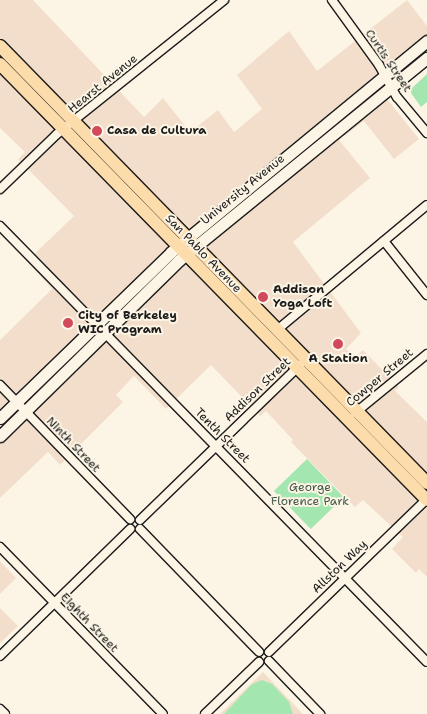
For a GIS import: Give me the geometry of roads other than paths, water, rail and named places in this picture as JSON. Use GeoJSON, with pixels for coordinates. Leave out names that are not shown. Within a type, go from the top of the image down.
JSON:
{"type":"FeatureCollection","features":[{"type":"Feature","properties":{"kind":"main road","name":"University Avenue"},"geometry":{"type":"LineString","coordinates":[[0,418],[96,323],[427,41]]}},
{"type":"Feature","properties":{"kind":"main road","name":"San Pablo Avenue"},"geometry":{"type":"LineString","coordinates":[[0,46],[74,121],[187,246],[352,415],[427,500]]}},
{"type":"Feature","properties":{"kind":"main road","name":"University Avenue"},"geometry":{"type":"LineString","coordinates":[[0,436],[106,333],[187,246],[427,58]]}},
{"type":"Feature","properties":{"kind":"main road","name":"San Pablo Avenue"},"geometry":{"type":"LineString","coordinates":[[0,64],[64,129],[277,330],[301,363]]}},
{"type":"Feature","properties":{"kind":"main road","name":"San Pablo Avenue"},"geometry":{"type":"LineString","coordinates":[[352,415],[427,483]]}},
{"type":"Feature","properties":{"kind":"street","name":"Hearst Avenue"},"geometry":{"type":"LineString","coordinates":[[0,189],[64,129],[224,0]]}},
{"type":"Feature","properties":{"kind":"street","name":"Curtis Street"},"geometry":{"type":"LineString","coordinates":[[332,0],[392,87],[427,133]]}},
{"type":"Feature","properties":{"kind":"street"},"geometry":{"type":"LineString","coordinates":[[277,330],[427,205]]}},
{"type":"Feature","properties":{"kind":"street","name":"Tenth Street"},"geometry":{"type":"LineString","coordinates":[[0,226],[427,662]]}},
{"type":"Feature","properties":{"kind":"street"},"geometry":{"type":"LineString","coordinates":[[384,241],[427,294]]}},
{"type":"Feature","properties":{"kind":"street","name":"Cowper Street"},"geometry":{"type":"LineString","coordinates":[[352,415],[427,354]]}},
{"type":"Feature","properties":{"kind":"street","name":"Addison Street"},"geometry":{"type":"LineString","coordinates":[[140,520],[301,363]]}},
{"type":"Feature","properties":{"kind":"street","name":"Ninth Street"},"geometry":{"type":"LineString","coordinates":[[0,385],[130,519]]}},
{"type":"Feature","properties":{"kind":"street","name":"Allston Way"},"geometry":{"type":"LineString","coordinates":[[269,652],[427,500]]}},
{"type":"Feature","properties":{"kind":"street"},"geometry":{"type":"LineString","coordinates":[[130,530],[128,523],[130,519],[136,518],[142,524],[140,529]]}},
{"type":"Feature","properties":{"kind":"street"},"geometry":{"type":"LineString","coordinates":[[0,656],[130,530],[140,529]]}},
{"type":"Feature","properties":{"kind":"street"},"geometry":{"type":"LineString","coordinates":[[140,529],[259,652]]}},
{"type":"Feature","properties":{"kind":"street","name":"Eighth Street"},"geometry":{"type":"LineString","coordinates":[[0,547],[162,714]]}},
{"type":"Feature","properties":{"kind":"street"},"geometry":{"type":"LineString","coordinates":[[259,652],[265,650],[269,652],[271,657],[264,664],[259,662]]}},
{"type":"Feature","properties":{"kind":"street"},"geometry":{"type":"LineString","coordinates":[[259,652],[257,656],[259,662]]}},
{"type":"Feature","properties":{"kind":"street"},"geometry":{"type":"LineString","coordinates":[[269,661],[320,714]]}},
{"type":"Feature","properties":{"kind":"street"},"geometry":{"type":"LineString","coordinates":[[206,714],[259,662]]}},
{"type":"Feature","properties":{"kind":"street"},"geometry":{"type":"LineString","coordinates":[[0,709],[5,714]]}},
{"type":"Feature","properties":{"kind":"place","name":"Casa de Cultura"},"geometry":{"type":"Point","coordinates":[97,131]}},
{"type":"Feature","properties":{"kind":"place","name":"Addison Yoga Loft"},"geometry":{"type":"Point","coordinates":[263,297]}},
{"type":"Feature","properties":{"kind":"place","name":"City of Berkeley WIC Program"},"geometry":{"type":"Point","coordinates":[68,323]}},
{"type":"Feature","properties":{"kind":"place","name":"A Station"},"geometry":{"type":"Point","coordinates":[338,344]}},
{"type":"Feature","properties":{"kind":"park label","name":"George Florence Park"},"geometry":{"type":"Point","coordinates":[310,495]}}]}
